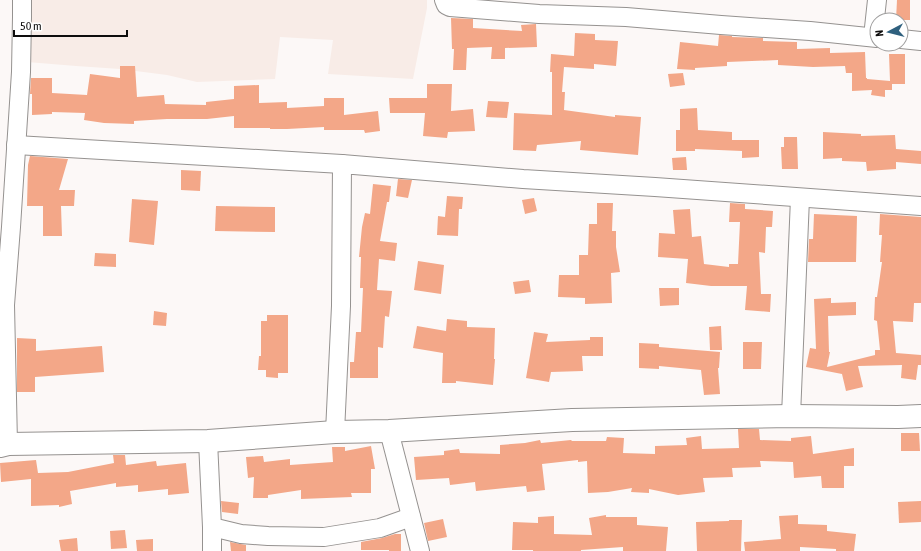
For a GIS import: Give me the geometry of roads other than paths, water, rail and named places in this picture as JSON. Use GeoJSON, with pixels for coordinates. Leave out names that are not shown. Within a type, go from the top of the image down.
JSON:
{"type":"FeatureCollection","features":[{"type":"Feature","properties":{"kind":"street"},"geometry":{"type":"LineString","coordinates":[[22,0],[21,72],[11,227],[2,305],[4,445],[208,441],[335,432],[389,431],[572,420],[791,416],[921,416]]}},
{"type":"Feature","properties":{"kind":"street"},"geometry":{"type":"LineString","coordinates":[[444,0],[446,5],[450,7],[540,14],[626,17],[810,31],[869,37]]}},
{"type":"Feature","properties":{"kind":"street"},"geometry":{"type":"LineString","coordinates":[[876,12],[877,0]]}},
{"type":"Feature","properties":{"kind":"street"},"geometry":{"type":"LineString","coordinates":[[909,40],[921,41]]}},
{"type":"Feature","properties":{"kind":"street"},"geometry":{"type":"LineString","coordinates":[[16,145],[342,164],[523,179],[921,206]]}},
{"type":"Feature","properties":{"kind":"street"},"geometry":{"type":"LineString","coordinates":[[335,432],[341,306],[342,164]]}},
{"type":"Feature","properties":{"kind":"street"},"geometry":{"type":"LineString","coordinates":[[791,416],[800,198]]}},
{"type":"Feature","properties":{"kind":"street"},"geometry":{"type":"LineString","coordinates":[[389,431],[420,551]]}},
{"type":"Feature","properties":{"kind":"street"},"geometry":{"type":"LineString","coordinates":[[208,441],[212,551]]}},
{"type":"Feature","properties":{"kind":"street"},"geometry":{"type":"LineString","coordinates":[[212,527],[241,534],[324,537],[380,528],[412,517]]}}]}
